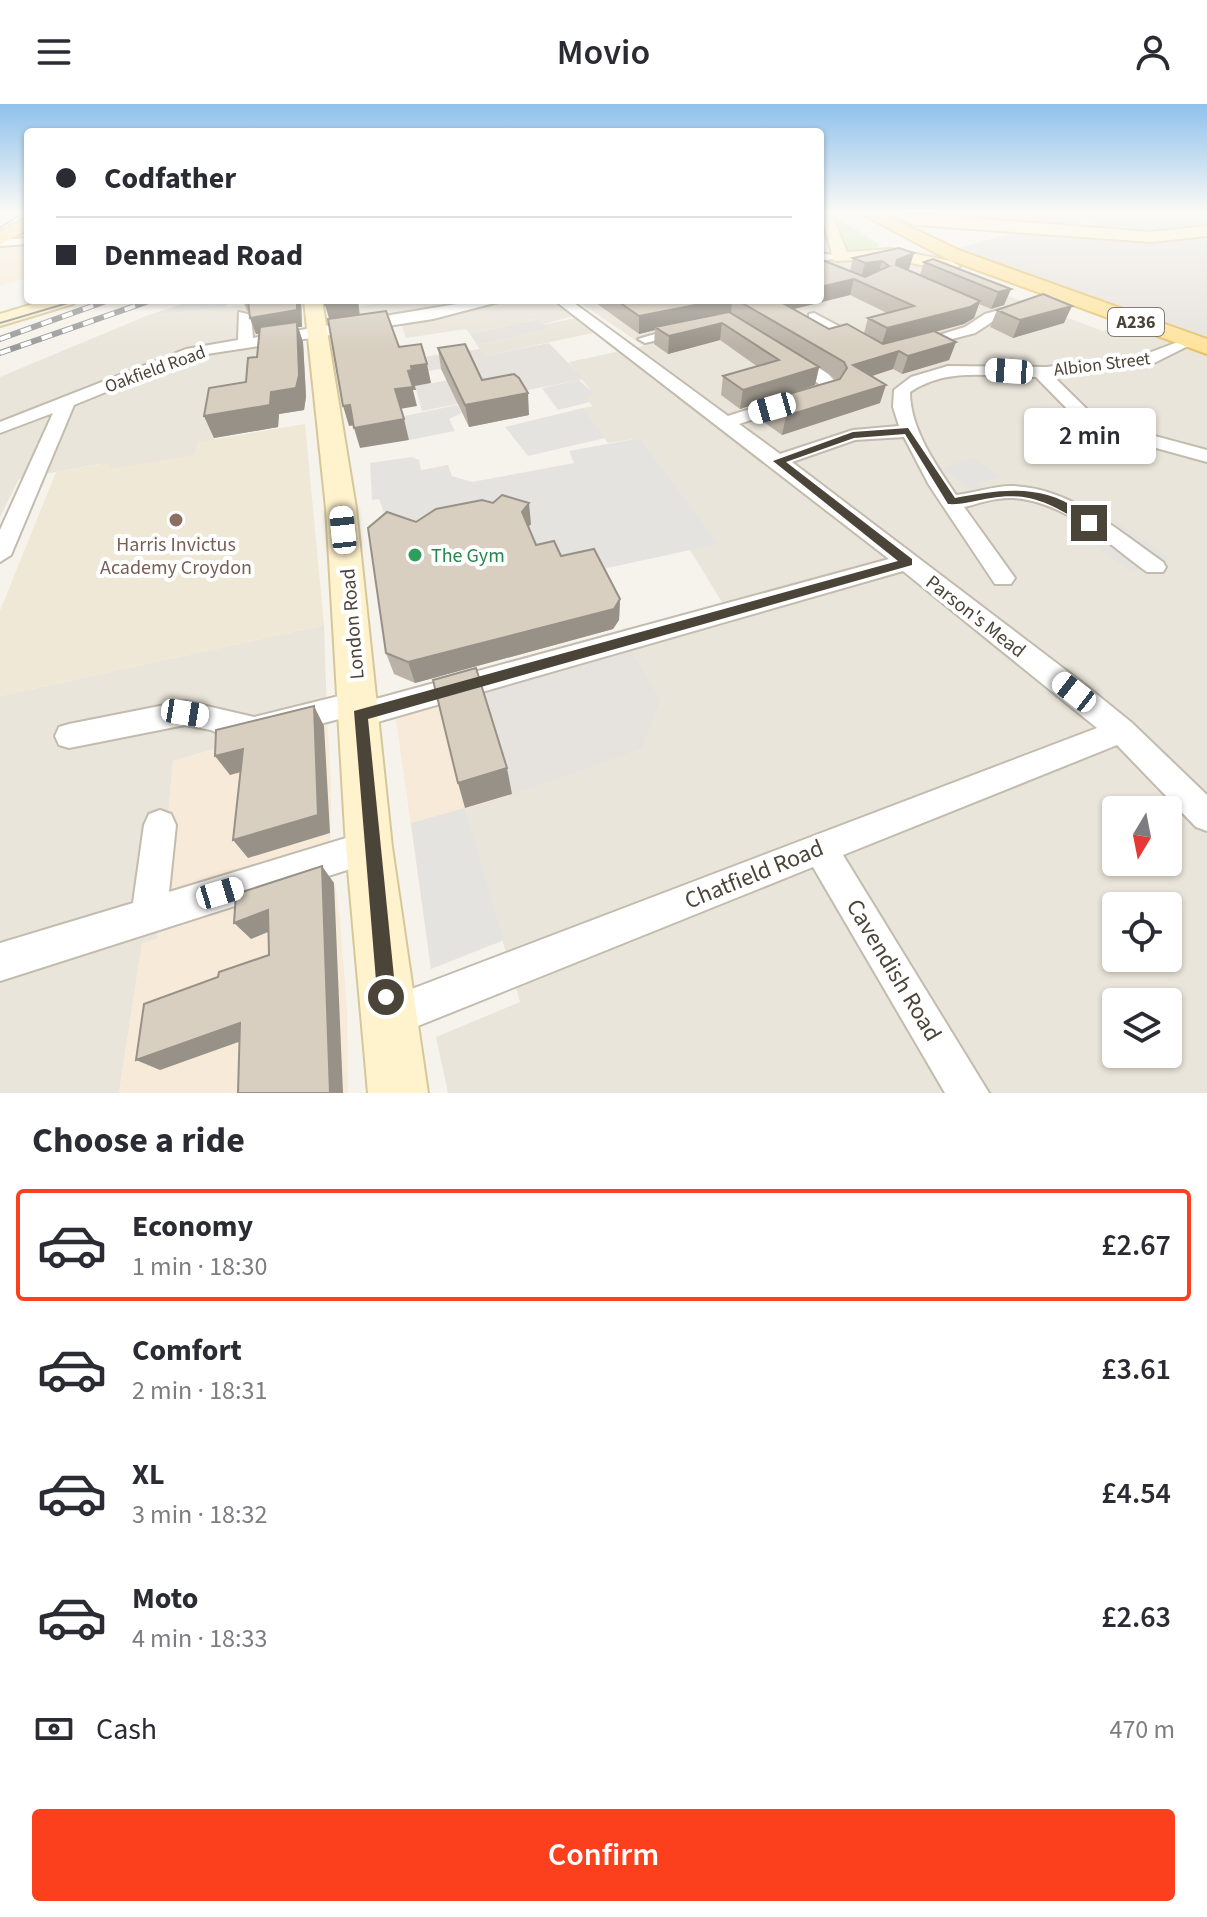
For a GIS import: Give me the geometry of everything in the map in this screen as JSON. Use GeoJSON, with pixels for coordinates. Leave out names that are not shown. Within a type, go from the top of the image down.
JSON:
{"type":"FeatureCollection","features":[{"type":"Feature","properties":{"kind":"main road","name":"A236"},"geometry":{"type":"LineString","coordinates":[[983,257],[1066,298],[1199,344]]}},
{"type":"Feature","properties":{"kind":"street"},"geometry":{"type":"LineString","coordinates":[[830,266],[866,257]]}},
{"type":"Feature","properties":{"kind":"street"},"geometry":{"type":"LineString","coordinates":[[0,320],[53,304]]}},
{"type":"Feature","properties":{"kind":"street","name":"Oakfield Road"},"geometry":{"type":"LineString","coordinates":[[0,428],[191,352],[246,343],[314,316],[433,315],[481,304]]}},
{"type":"Feature","properties":{"kind":"street","name":"Parson's Mead"},"geometry":{"type":"LineString","coordinates":[[568,304],[636,341],[726,422],[1121,731],[1207,816]]}},
{"type":"Feature","properties":{"kind":"street"},"geometry":{"type":"LineString","coordinates":[[1003,578],[908,431],[899,402],[902,390],[952,353],[984,314],[1017,309]]}},
{"type":"Feature","properties":{"kind":"street"},"geometry":{"type":"LineString","coordinates":[[244,315],[246,343]]}},
{"type":"Feature","properties":{"kind":"street","name":"London Road"},"geometry":{"type":"LineString","coordinates":[[314,316],[341,508],[369,847],[398,1093]]}},
{"type":"Feature","properties":{"kind":"street"},"geometry":{"type":"LineString","coordinates":[[814,317],[866,347]]}},
{"type":"Feature","properties":{"kind":"street"},"geometry":{"type":"LineString","coordinates":[[636,341],[703,325]]}},
{"type":"Feature","properties":{"kind":"street","name":"Albion Street"},"geometry":{"type":"LineString","coordinates":[[952,353],[1040,372],[1150,360],[1199,344]]}},
{"type":"Feature","properties":{"kind":"street"},"geometry":{"type":"LineString","coordinates":[[726,422],[831,388],[826,378],[773,347]]}},
{"type":"Feature","properties":{"kind":"street"},"geometry":{"type":"LineString","coordinates":[[904,348],[952,353]]}},
{"type":"Feature","properties":{"kind":"street"},"geometry":{"type":"LineString","coordinates":[[1040,372],[1093,425],[1207,456]]}},
{"type":"Feature","properties":{"kind":"street"},"geometry":{"type":"LineString","coordinates":[[0,555],[66,403]]}},
{"type":"Feature","properties":{"kind":"street"},"geometry":{"type":"LineString","coordinates":[[778,461],[853,435],[908,431]]}},
{"type":"Feature","properties":{"kind":"street"},"geometry":{"type":"LineString","coordinates":[[952,502],[1008,492],[1045,497],[1067,508],[1155,567]]}},
{"type":"Feature","properties":{"kind":"street"},"geometry":{"type":"LineString","coordinates":[[69,736],[185,713],[218,719],[230,727],[254,729],[359,709],[748,609],[907,562]]}},
{"type":"Feature","properties":{"kind":"street","name":"Chatfield Road"},"geometry":{"type":"LineString","coordinates":[[388,1018],[1121,731]]}},
{"type":"Feature","properties":{"kind":"street"},"geometry":{"type":"LineString","coordinates":[[149,915],[160,825]]}},
{"type":"Feature","properties":{"kind":"street"},"geometry":{"type":"LineString","coordinates":[[0,962],[369,847]]}},
{"type":"Feature","properties":{"kind":"street","name":"Cavendish Road"},"geometry":{"type":"LineString","coordinates":[[820,848],[968,1093]]}},
{"type":"Feature","properties":{"kind":"shaded area"},"geometry":{"type":"Polygon","coordinates":[[[0,257],[24,257],[24,279],[0,286],[0,257]]]}},
{"type":"Feature","properties":{"kind":"shaded area"},"geometry":{"type":"Polygon","coordinates":[[[824,257],[849,264],[907,262],[933,268],[1103,331],[1123,323],[1207,352],[1207,1093],[448,1093],[436,1037],[520,1002],[465,808],[642,749],[659,700],[632,650],[734,622],[690,550],[717,544],[640,438],[608,443],[583,408],[593,406],[584,397],[593,394],[569,362],[644,346],[582,304],[824,304],[824,257]]]}},
{"type":"Feature","properties":{"kind":"shaded area"},"geometry":{"type":"Polygon","coordinates":[[[979,257],[1207,257],[1207,339],[979,257]]]}},
{"type":"Feature","properties":{"kind":"shaded area"},"geometry":{"type":"Polygon","coordinates":[[[182,304],[228,304],[226,307],[146,316],[182,304]]]}},
{"type":"Feature","properties":{"kind":"shaded area"},"geometry":{"type":"Polygon","coordinates":[[[276,304],[267,345],[266,378],[218,409],[214,440],[198,442],[195,455],[109,470],[99,464],[19,479],[0,517],[0,377],[146,316],[276,304]]]}},
{"type":"Feature","properties":{"kind":"shaded area"},"geometry":{"type":"Polygon","coordinates":[[[376,304],[555,304],[573,316],[542,323],[537,319],[470,334],[466,329],[406,338],[401,324],[359,329],[355,307],[376,304]]]}},
{"type":"Feature","properties":{"kind":"shaded area"},"geometry":{"type":"Polygon","coordinates":[[[573,316],[544,324],[548,329],[477,345],[470,334],[538,319],[542,323],[573,316]]]}},
{"type":"Feature","properties":{"kind":"shaded area"},"geometry":{"type":"Polygon","coordinates":[[[575,318],[593,333],[485,356],[477,345],[547,329],[543,325],[575,318]]]}},
{"type":"Feature","properties":{"kind":"shaded area"},"geometry":{"type":"Polygon","coordinates":[[[549,343],[584,379],[422,411],[415,386],[473,376],[468,365],[427,371],[423,357],[480,349],[485,356],[549,343]]]}},
{"type":"Feature","properties":{"kind":"shaded area"},"geometry":{"type":"Polygon","coordinates":[[[579,380],[594,394],[585,397],[590,402],[558,410],[542,388],[579,380]]]}},
{"type":"Feature","properties":{"kind":"shaded area"},"geometry":{"type":"Polygon","coordinates":[[[457,405],[462,413],[449,419],[455,431],[409,440],[406,433],[390,419],[457,405]]]}},
{"type":"Feature","properties":{"kind":"shaded area"},"geometry":{"type":"Polygon","coordinates":[[[583,408],[605,438],[528,456],[505,427],[583,408]]]}},
{"type":"Feature","properties":{"kind":"shaded area","name":"Harris Invictus Academy Croydon"},"geometry":{"type":"Polygon","coordinates":[[[305,424],[324,625],[0,696],[0,611],[56,472],[101,464],[111,465],[110,469],[195,455],[198,442],[305,424]]]}},
{"type":"Feature","properties":{"kind":"shaded area"},"geometry":{"type":"Polygon","coordinates":[[[640,438],[718,544],[561,578],[392,535],[379,499],[372,500],[370,463],[412,457],[419,460],[421,470],[448,465],[452,476],[472,482],[574,463],[569,451],[640,438]]]}},
{"type":"Feature","properties":{"kind":"shaded area"},"geometry":{"type":"Polygon","coordinates":[[[973,457],[1001,477],[977,483],[981,487],[970,490],[943,468],[973,457]]]}},
{"type":"Feature","properties":{"kind":"shaded area"},"geometry":{"type":"Polygon","coordinates":[[[1108,517],[1171,558],[1133,572],[1071,530],[1108,517]]]}},
{"type":"Feature","properties":{"kind":"shaded area"},"geometry":{"type":"Polygon","coordinates":[[[324,625],[327,717],[173,761],[157,939],[142,944],[119,1093],[0,1093],[0,696],[324,625]]]}},
{"type":"Feature","properties":{"kind":"shaded area"},"geometry":{"type":"Polygon","coordinates":[[[632,650],[660,700],[642,749],[512,794],[482,692],[632,650]]]}},
{"type":"Feature","properties":{"kind":"shaded area"},"geometry":{"type":"Polygon","coordinates":[[[482,692],[512,794],[465,809],[504,940],[431,969],[396,719],[482,692]]]}},
{"type":"Feature","properties":{"kind":"shaded area"},"geometry":{"type":"Polygon","coordinates":[[[327,717],[331,781],[330,882],[336,888],[340,921],[347,1009],[348,1093],[119,1093],[142,943],[157,939],[173,761],[327,717]]]}},
{"type":"Feature","properties":{"kind":"shaded area"},"geometry":{"type":"Polygon","coordinates":[[[465,808],[504,940],[431,969],[411,823],[465,808]]]}},
{"type":"Feature","properties":{"kind":"building"},"geometry":{"type":"Polygon","coordinates":[[[904,257],[897,260],[896,265],[980,301],[970,307],[887,328],[868,318],[914,306],[854,279],[824,286],[824,261],[865,277],[889,266],[882,261],[865,263],[853,258],[904,257]]]}},
{"type":"Feature","properties":{"kind":"building"},"geometry":{"type":"Polygon","coordinates":[[[933,259],[1011,289],[998,292],[924,262],[933,259]]]}},
{"type":"Feature","properties":{"kind":"building"},"geometry":{"type":"Polygon","coordinates":[[[1043,294],[1072,306],[1020,320],[997,310],[1043,294]]]}},
{"type":"Feature","properties":{"kind":"building"},"geometry":{"type":"Polygon","coordinates":[[[248,304],[297,304],[297,310],[250,318],[248,304]]]}},
{"type":"Feature","properties":{"kind":"building"},"geometry":{"type":"Polygon","coordinates":[[[622,304],[700,304],[639,316],[622,304]]]}},
{"type":"Feature","properties":{"kind":"building"},"geometry":{"type":"Polygon","coordinates":[[[744,304],[784,304],[829,329],[847,324],[883,344],[934,331],[956,342],[908,356],[899,351],[853,365],[886,385],[786,416],[765,401],[840,379],[847,368],[844,362],[744,304]]]}},
{"type":"Feature","properties":{"kind":"building"},"geometry":{"type":"Polygon","coordinates":[[[386,311],[399,347],[421,344],[427,364],[411,366],[412,370],[408,371],[413,387],[395,389],[404,419],[354,428],[350,405],[343,406],[328,319],[386,311]]]}},
{"type":"Feature","properties":{"kind":"building"},"geometry":{"type":"Polygon","coordinates":[[[729,312],[819,367],[743,390],[723,376],[779,360],[722,323],[669,336],[655,327],[729,312]]]}},
{"type":"Feature","properties":{"kind":"building"},"geometry":{"type":"Polygon","coordinates":[[[297,322],[299,375],[296,388],[271,392],[270,405],[204,416],[209,388],[246,382],[248,358],[257,357],[260,327],[297,322]]]}},
{"type":"Feature","properties":{"kind":"building"},"geometry":{"type":"Polygon","coordinates":[[[465,344],[482,380],[514,374],[528,393],[465,405],[438,348],[465,344]]]}},
{"type":"Feature","properties":{"kind":"building"},"geometry":{"type":"Polygon","coordinates":[[[502,495],[529,503],[522,512],[536,545],[554,541],[561,556],[594,549],[620,599],[614,609],[408,662],[386,653],[368,528],[387,512],[416,522],[436,509],[482,500],[493,503],[502,495]]]}},
{"type":"Feature","properties":{"kind":"building"},"geometry":{"type":"Polygon","coordinates":[[[476,668],[507,768],[458,783],[433,680],[476,668]]]}},
{"type":"Feature","properties":{"kind":"building"},"geometry":{"type":"Polygon","coordinates":[[[314,706],[318,815],[233,840],[243,749],[215,756],[216,730],[314,706]]]}},
{"type":"Feature","properties":{"kind":"building"},"geometry":{"type":"Polygon","coordinates":[[[322,866],[330,1093],[238,1093],[240,1023],[136,1060],[144,1004],[218,977],[219,972],[269,955],[268,910],[234,923],[236,894],[322,866]]]}},
{"type":"Feature","properties":{"kind":"tram line"},"geometry":{"type":"LineString","coordinates":[[0,323],[64,304]]}},
{"type":"Feature","properties":{"kind":"railway"},"geometry":{"type":"LineString","coordinates":[[0,339],[98,304]]}},
{"type":"Feature","properties":{"kind":"railway"},"geometry":{"type":"LineString","coordinates":[[0,353],[141,304]]}},
{"type":"Feature","properties":{"kind":"place","name":"Harris Invictus Academy Croydon"},"geometry":{"type":"Point","coordinates":[176,520]}},
{"type":"Feature","properties":{"kind":"place","name":"The Gym"},"geometry":{"type":"Point","coordinates":[415,555]}},
{"type":"Feature","properties":{"kind":"route"},"geometry":{"type":"LineString","coordinates":[[386,997],[369,847],[360,715],[857,579],[907,562],[778,461],[853,435],[887,430],[908,431],[952,502],[1008,492],[1029,493],[1052,500],[1089,523]]}}]}
